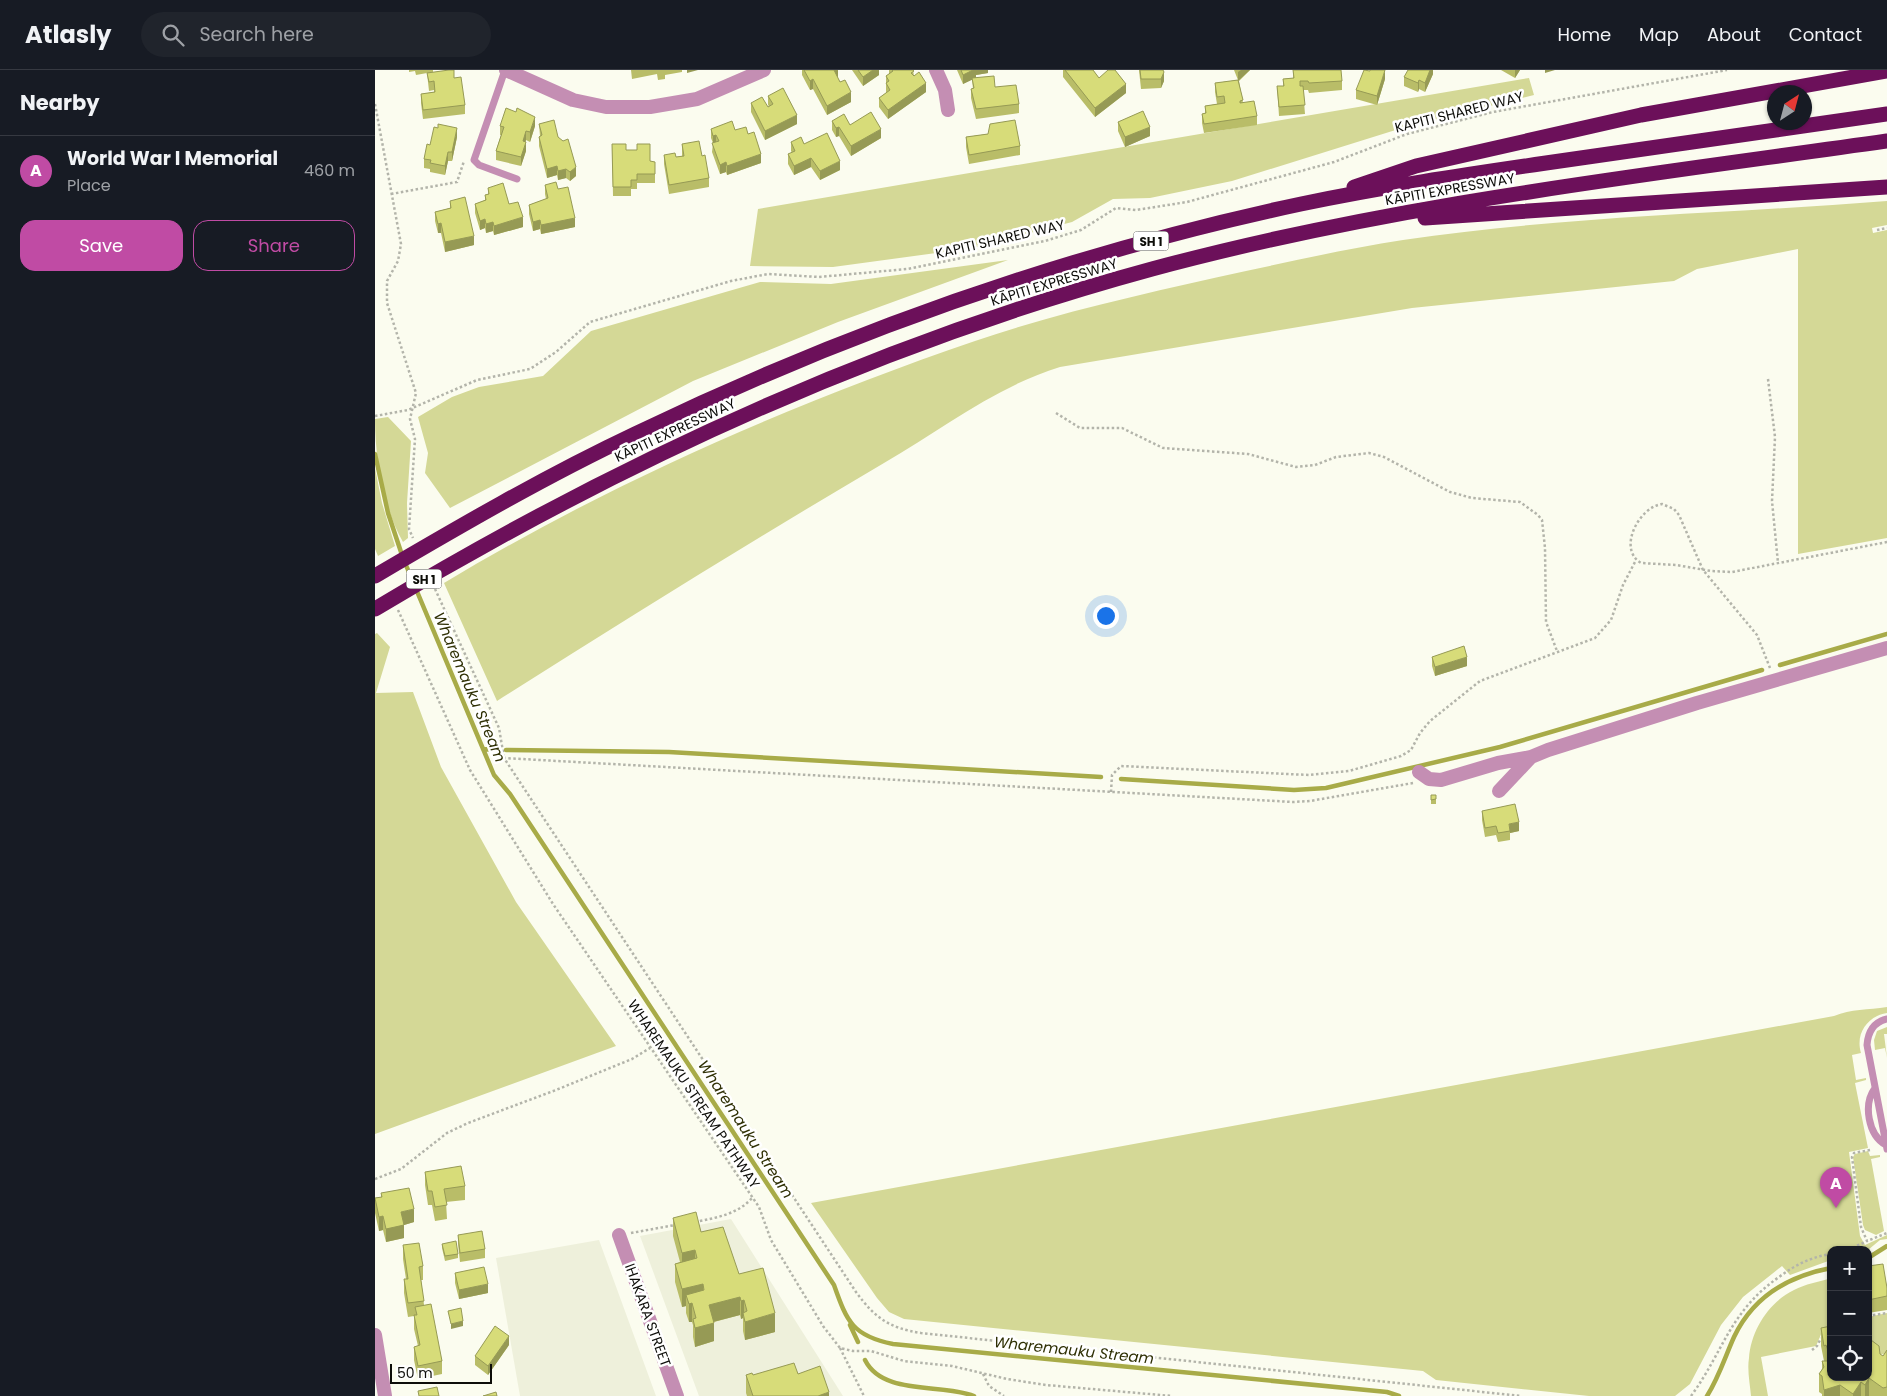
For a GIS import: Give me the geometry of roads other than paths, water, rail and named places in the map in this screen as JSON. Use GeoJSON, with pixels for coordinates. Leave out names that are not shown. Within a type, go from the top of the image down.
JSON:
{"type":"FeatureCollection","features":[{"type":"Feature","properties":{"kind":"highway"},"geometry":{"type":"LineString","coordinates":[[1300,204],[1416,166],[1641,115],[1887,71]]}},
{"type":"Feature","properties":{"kind":"highway","name":"KĀPITI EXPRESSWAY"},"geometry":{"type":"LineString","coordinates":[[375,576],[461,525],[635,434],[819,352],[955,301],[1132,246],[1300,204],[1433,180],[1887,114]]}},
{"type":"Feature","properties":{"kind":"highway","name":"KĀPITI EXPRESSWAY"},"geometry":{"type":"LineString","coordinates":[[375,609],[474,550],[652,456],[831,377],[969,325],[1152,269],[1353,223],[1459,203],[1887,141]]}},
{"type":"Feature","properties":{"kind":"highway"},"geometry":{"type":"LineString","coordinates":[[1353,223],[1546,208],[1887,187]]}},
{"type":"Feature","properties":{"kind":"street"},"geometry":{"type":"LineString","coordinates":[[505,70],[573,100],[606,106],[625,107],[650,107],[697,100],[764,70]]}},
{"type":"Feature","properties":{"kind":"street"},"geometry":{"type":"LineString","coordinates":[[936,70],[945,90],[948,110]]}},
{"type":"Feature","properties":{"kind":"street"},"geometry":{"type":"LineString","coordinates":[[1422,774],[1441,780],[1497,762],[1531,757],[1697,703],[1887,648]]}},
{"type":"Feature","properties":{"kind":"street"},"geometry":{"type":"LineString","coordinates":[[1499,791],[1531,757]]}},
{"type":"Feature","properties":{"kind":"street","name":"IHAKARA STREET"},"geometry":{"type":"LineString","coordinates":[[619,1235],[677,1396]]}},
{"type":"Feature","properties":{"kind":"street"},"geometry":{"type":"LineString","coordinates":[[375,1335],[385,1396]]}},
{"type":"Feature","properties":{"kind":"lane"},"geometry":{"type":"LineString","coordinates":[[505,70],[474,160],[479,165],[517,179]]}},
{"type":"Feature","properties":{"kind":"lane"},"geometry":{"type":"LineString","coordinates":[[1887,1019],[1874,1026],[1867,1040],[1887,1147]]}},
{"type":"Feature","properties":{"kind":"waterway","name":"Wharemauku Stream"},"geometry":{"type":"LineString","coordinates":[[375,454],[388,513],[403,558],[494,775],[510,794],[834,1285],[843,1309],[860,1332],[869,1337],[893,1344],[1387,1392],[1399,1396]]}},
{"type":"Feature","properties":{"kind":"waterway"},"geometry":{"type":"LineString","coordinates":[[1780,665],[1887,634]]}},
{"type":"Feature","properties":{"kind":"waterway"},"geometry":{"type":"LineString","coordinates":[[1121,779],[1294,790],[1326,788],[1500,747],[1762,670]]}},
{"type":"Feature","properties":{"kind":"waterway"},"geometry":{"type":"LineString","coordinates":[[483,749],[495,750]]}},
{"type":"Feature","properties":{"kind":"waterway"},"geometry":{"type":"LineString","coordinates":[[506,750],[669,752],[1101,777]]}},
{"type":"Feature","properties":{"kind":"waterway"},"geometry":{"type":"LineString","coordinates":[[1872,1255],[1887,1246]]}},
{"type":"Feature","properties":{"kind":"waterway"},"geometry":{"type":"LineString","coordinates":[[1707,1396],[1734,1337],[1751,1310],[1774,1290],[1801,1277],[1827,1269]]}},
{"type":"Feature","properties":{"kind":"waterway"},"geometry":{"type":"LineString","coordinates":[[850,1325],[858,1342]]}},
{"type":"Feature","properties":{"kind":"waterway"},"geometry":{"type":"LineString","coordinates":[[865,1360],[873,1371],[885,1379],[899,1384],[961,1392],[974,1396]]}},
{"type":"Feature","properties":{"kind":"place","name":"World War I Memorial"},"geometry":{"type":"Point","coordinates":[1836,1208]}}]}
